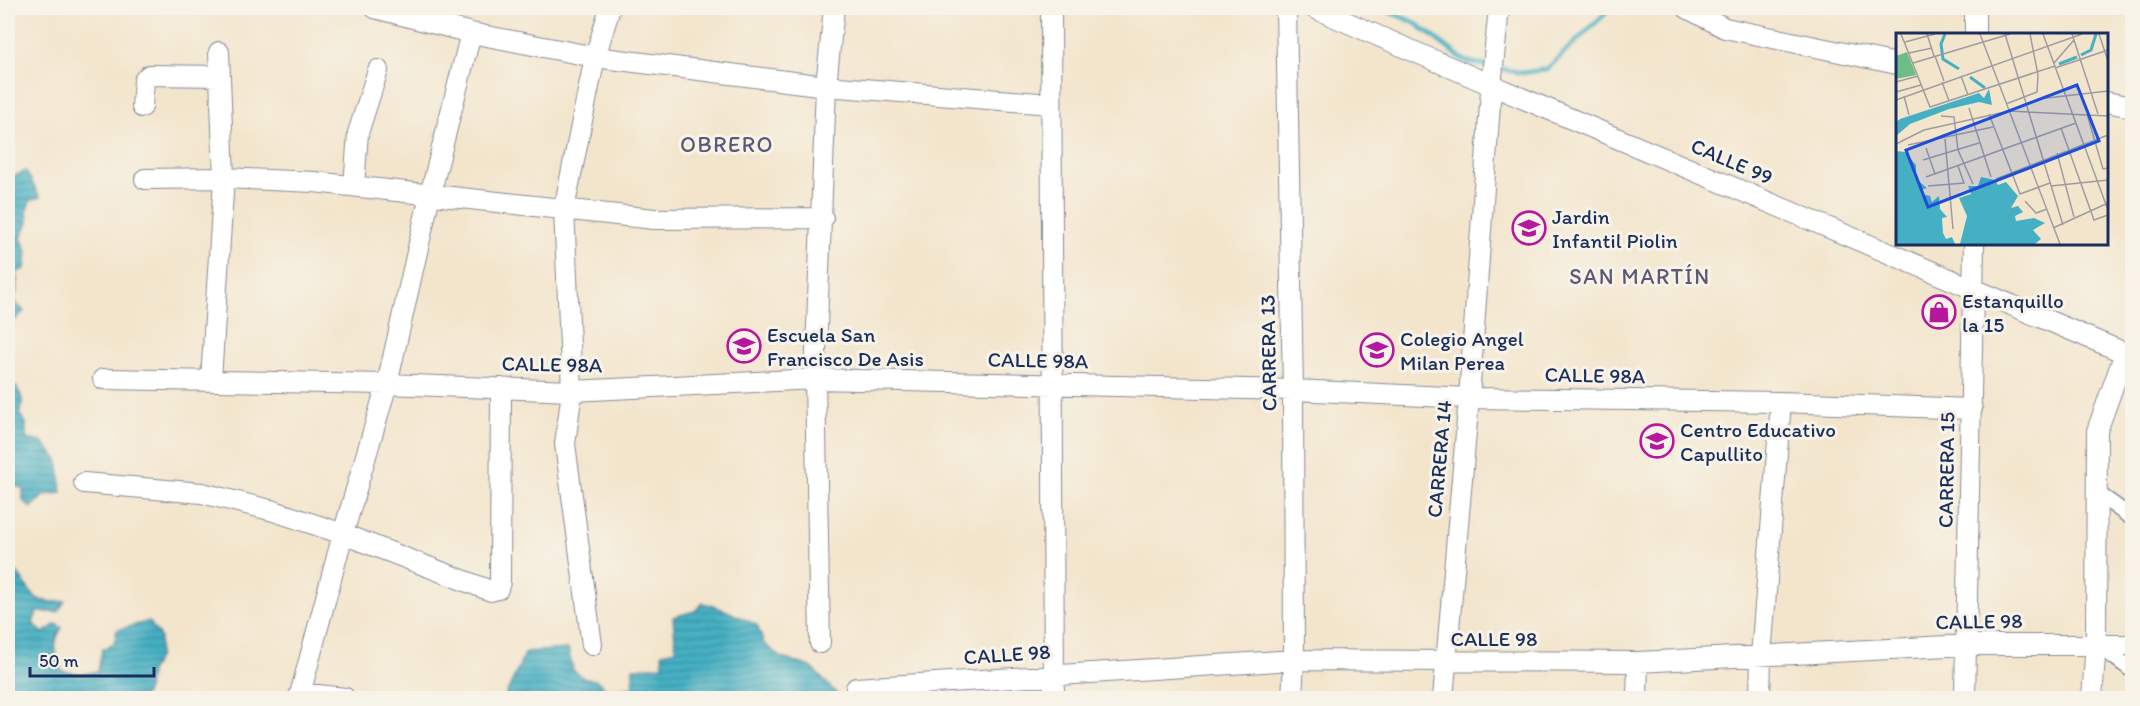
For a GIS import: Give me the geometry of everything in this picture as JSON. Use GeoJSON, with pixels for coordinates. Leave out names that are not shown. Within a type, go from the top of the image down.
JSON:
{"type":"FeatureCollection","features":[{"type":"Feature","properties":{"kind":"street"},"geometry":{"type":"LineString","coordinates":[[592,645],[565,444],[572,391],[564,209],[595,57],[610,8]]}},
{"type":"Feature","properties":{"kind":"street"},"geometry":{"type":"LineString","coordinates":[[820,643],[816,379],[826,86],[834,8]]}},
{"type":"Feature","properties":{"kind":"street"},"geometry":{"type":"LineString","coordinates":[[1051,8],[1054,699]]}},
{"type":"Feature","properties":{"kind":"street","name":"CARRERA 13"},"geometry":{"type":"LineString","coordinates":[[1286,8],[1293,390],[1294,660],[1292,699]]}},
{"type":"Feature","properties":{"kind":"street","name":"CALLE 99"},"geometry":{"type":"LineString","coordinates":[[1314,8],[1493,73],[1974,290],[2129,354]]}},
{"type":"Feature","properties":{"kind":"street","name":"CARRERA 14"},"geometry":{"type":"LineString","coordinates":[[1443,699],[1499,8]]}},
{"type":"Feature","properties":{"kind":"street"},"geometry":{"type":"LineString","coordinates":[[1687,8],[1725,28],[1896,64]]}},
{"type":"Feature","properties":{"kind":"street"},"geometry":{"type":"LineString","coordinates":[[1974,8],[1975,33]]}},
{"type":"Feature","properties":{"kind":"street"},"geometry":{"type":"LineString","coordinates":[[387,9],[471,33],[595,57],[826,86],[1051,104]]}},
{"type":"Feature","properties":{"kind":"street"},"geometry":{"type":"LineString","coordinates":[[345,699],[300,696],[343,534],[387,384],[430,195],[471,33]]}},
{"type":"Feature","properties":{"kind":"street"},"geometry":{"type":"LineString","coordinates":[[211,380],[224,178],[219,52]]}},
{"type":"Feature","properties":{"kind":"street"},"geometry":{"type":"LineString","coordinates":[[354,186],[358,133],[378,70]]}},
{"type":"Feature","properties":{"kind":"street"},"geometry":{"type":"LineString","coordinates":[[142,107],[144,80],[149,75],[220,76]]}},
{"type":"Feature","properties":{"kind":"street"},"geometry":{"type":"LineString","coordinates":[[2107,102],[2133,107]]}},
{"type":"Feature","properties":{"kind":"street"},"geometry":{"type":"LineString","coordinates":[[145,179],[224,178],[314,182],[654,219],[822,218]]}},
{"type":"Feature","properties":{"kind":"street","name":"CARRERA 15"},"geometry":{"type":"LineString","coordinates":[[1965,699],[1974,244]]}},
{"type":"Feature","properties":{"kind":"street"},"geometry":{"type":"LineString","coordinates":[[2092,699],[2096,644],[2097,431],[2129,354]]}},
{"type":"Feature","properties":{"kind":"street","name":"CALLE 98A"},"geometry":{"type":"LineString","coordinates":[[103,379],[387,384],[572,391],[816,379],[1293,390],[1469,398],[1781,402],[1972,409]]}},
{"type":"Feature","properties":{"kind":"street"},"geometry":{"type":"LineString","coordinates":[[84,483],[202,493],[274,511],[343,534],[491,591],[498,589],[500,582],[501,388]]}},
{"type":"Feature","properties":{"kind":"street"},"geometry":{"type":"LineString","coordinates":[[1760,699],[1761,656],[1781,402]]}},
{"type":"Feature","properties":{"kind":"street"},"geometry":{"type":"LineString","coordinates":[[2097,493],[2133,518]]}},
{"type":"Feature","properties":{"kind":"street"},"geometry":{"type":"LineString","coordinates":[[2096,644],[2133,670]]}},
{"type":"Feature","properties":{"kind":"street","name":"CALLE 98"},"geometry":{"type":"LineString","coordinates":[[856,688],[1294,660],[1445,663],[1638,662],[1967,645],[2133,645]]}},
{"type":"Feature","properties":{"kind":"street"},"geometry":{"type":"LineString","coordinates":[[1637,699],[1638,662]]}},
{"type":"Feature","properties":{"kind":"water"},"geometry":{"type":"Polygon","coordinates":[[[26,171],[40,197],[30,201],[27,210],[28,222],[21,238],[27,251],[25,269],[17,272],[14,301],[24,311],[8,327],[8,175],[10,178],[26,171]]]}},
{"type":"Feature","properties":{"kind":"water"},"geometry":{"type":"Polygon","coordinates":[[[8,381],[21,395],[22,404],[19,414],[26,423],[26,439],[42,442],[58,460],[62,493],[44,495],[31,508],[23,501],[23,488],[8,485],[8,381]]]}},
{"type":"Feature","properties":{"kind":"water"},"geometry":{"type":"Polygon","coordinates":[[[8,570],[15,570],[38,599],[53,602],[65,601],[58,612],[37,612],[33,623],[43,633],[56,624],[62,628],[57,639],[56,654],[62,671],[82,674],[98,671],[102,650],[114,643],[117,630],[149,621],[160,637],[159,656],[150,672],[148,688],[143,698],[8,698],[8,570]]]}},
{"type":"Feature","properties":{"kind":"water"},"geometry":{"type":"Polygon","coordinates":[[[703,603],[725,610],[757,625],[764,644],[782,658],[811,667],[839,698],[504,698],[526,652],[568,649],[573,670],[585,679],[596,680],[607,689],[633,688],[633,668],[663,666],[662,653],[676,650],[673,617],[695,611],[703,603]]]}},
{"type":"Feature","properties":{"kind":"waterway"},"geometry":{"type":"LineString","coordinates":[[1379,8],[1414,22],[1465,61],[1488,66]]}},
{"type":"Feature","properties":{"kind":"waterway"},"geometry":{"type":"LineString","coordinates":[[1497,68],[1523,73],[1547,69],[1611,8]]}},
{"type":"Feature","properties":{"kind":"place","name":"Jardin Infantil Piolin"},"geometry":{"type":"Point","coordinates":[1529,228]}},
{"type":"Feature","properties":{"kind":"place","name":"Estanquillo la 15"},"geometry":{"type":"Point","coordinates":[1939,312]}},
{"type":"Feature","properties":{"kind":"place","name":"Escuela San Francisco De Asis"},"geometry":{"type":"Point","coordinates":[744,346]}},
{"type":"Feature","properties":{"kind":"place","name":"Colegio Angel Milan Perea"},"geometry":{"type":"Point","coordinates":[1377,350]}},
{"type":"Feature","properties":{"kind":"place","name":"Centro Educativo Capullito"},"geometry":{"type":"Point","coordinates":[1657,441]}},
{"type":"Feature","properties":{"kind":"district","name":"OBRERO"},"geometry":{"type":"Point","coordinates":[727,144]}},
{"type":"Feature","properties":{"kind":"district","name":"SAN MARTÍN"},"geometry":{"type":"Point","coordinates":[1640,276]}}]}
